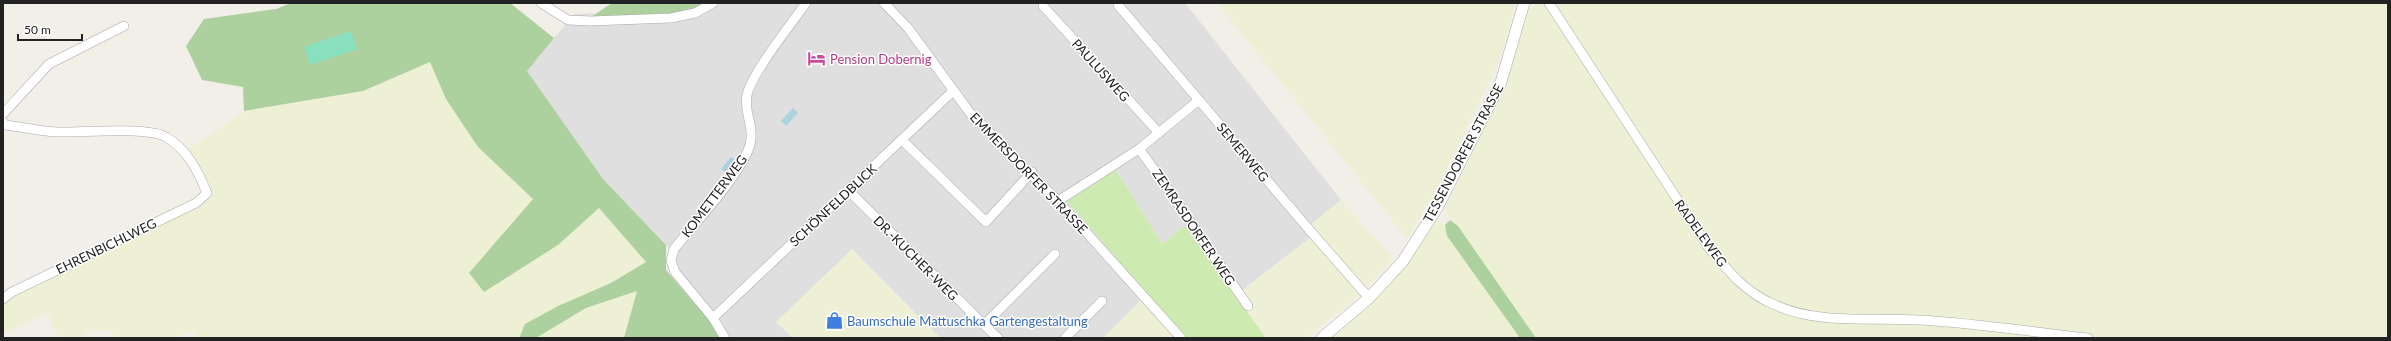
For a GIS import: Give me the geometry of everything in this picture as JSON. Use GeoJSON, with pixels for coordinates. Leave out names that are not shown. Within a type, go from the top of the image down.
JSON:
{"type":"FeatureCollection","features":[{"type":"Feature","properties":{"kind":"street"},"geometry":{"type":"LineString","coordinates":[[541,3],[568,20],[593,21],[671,18],[694,13],[713,3]]}},
{"type":"Feature","properties":{"kind":"street","name":"KOMETTERWEG"},"geometry":{"type":"LineString","coordinates":[[725,338],[713,318],[675,272],[671,261],[671,255],[674,249],[721,190],[746,154],[750,144],[752,127],[747,102],[750,87],[773,50],[806,3]]}},
{"type":"Feature","properties":{"kind":"street","name":"EMMERSDORFER STRASSE"},"geometry":{"type":"LineString","coordinates":[[884,3],[908,28],[970,113],[1032,172],[1181,338]]}},
{"type":"Feature","properties":{"kind":"street","name":"TESSENDORFER STRASSE"},"geometry":{"type":"LineString","coordinates":[[1322,338],[1370,298],[1403,260],[1437,208],[1501,82],[1524,3]]}},
{"type":"Feature","properties":{"kind":"street","name":"RADELEWEG"},"geometry":{"type":"LineString","coordinates":[[1549,3],[1709,248],[1738,282],[1755,296],[1788,310],[1831,318],[1918,320],[2088,338]]}},
{"type":"Feature","properties":{"kind":"street","name":"SEMERWEG"},"geometry":{"type":"LineString","coordinates":[[1118,5],[1306,226],[1370,298]]}},
{"type":"Feature","properties":{"kind":"street","name":"PAULUSWEG"},"geometry":{"type":"LineString","coordinates":[[1043,6],[1159,133]]}},
{"type":"Feature","properties":{"kind":"street"},"geometry":{"type":"LineString","coordinates":[[3,114],[49,64],[124,26]]}},
{"type":"Feature","properties":{"kind":"street","name":"SCHÖNFELDBLICK"},"geometry":{"type":"LineString","coordinates":[[713,318],[953,91]]}},
{"type":"Feature","properties":{"kind":"street"},"geometry":{"type":"LineString","coordinates":[[1058,200],[1138,148],[1199,100]]}},
{"type":"Feature","properties":{"kind":"street","name":"EHRENBICHLWEG"},"geometry":{"type":"LineString","coordinates":[[3,122],[5,125],[56,132],[140,132],[165,136],[176,144],[197,169],[207,193],[196,203],[102,247],[12,292],[3,299]]}},
{"type":"Feature","properties":{"kind":"street"},"geometry":{"type":"LineString","coordinates":[[902,140],[986,222],[1032,172]]}},
{"type":"Feature","properties":{"kind":"street","name":"ZEMRASDORFER WEG"},"geometry":{"type":"LineString","coordinates":[[1138,148],[1166,184],[1188,221],[1248,306]]}},
{"type":"Feature","properties":{"kind":"street","name":"DR.-KUCHER-WEG"},"geometry":{"type":"LineString","coordinates":[[848,190],[998,338]]}},
{"type":"Feature","properties":{"kind":"street"},"geometry":{"type":"LineString","coordinates":[[984,325],[1055,254]]}},
{"type":"Feature","properties":{"kind":"street"},"geometry":{"type":"LineString","coordinates":[[1064,338],[1102,301]]}},
{"type":"Feature","properties":{"kind":"shaded area"},"geometry":{"type":"Polygon","coordinates":[[[676,3],[1185,3],[1341,200],[1306,229],[1311,237],[1235,296],[1185,226],[1162,244],[1116,170],[1067,201],[1148,293],[1103,338],[940,338],[852,250],[776,322],[793,338],[731,338],[710,308],[679,270],[675,262],[675,254],[603,179],[526,70],[575,14],[671,12],[676,3]]]}},
{"type":"Feature","properties":{"kind":"green space"},"geometry":{"type":"Polygon","coordinates":[[[291,3],[510,3],[554,38],[527,71],[603,179],[666,245],[666,270],[709,320],[721,338],[624,338],[637,291],[586,308],[536,338],[519,338],[525,324],[558,306],[611,283],[646,262],[599,208],[558,245],[484,292],[469,273],[533,199],[478,147],[446,99],[430,62],[363,91],[244,111],[243,87],[202,80],[186,46],[204,19],[276,9],[291,3]]]}},
{"type":"Feature","properties":{"kind":"green space"},"geometry":{"type":"Polygon","coordinates":[[[612,3],[711,3],[689,14],[591,17],[612,3]]]}},
{"type":"Feature","properties":{"kind":"green space"},"geometry":{"type":"Polygon","coordinates":[[[1217,3],[1515,3],[1504,46],[1490,81],[1433,196],[1407,239],[1217,3]]]}},
{"type":"Feature","properties":{"kind":"green space"},"geometry":{"type":"Polygon","coordinates":[[[1542,3],[2388,3],[2388,338],[1536,338],[1458,226],[1444,210],[1499,98],[1512,66],[1529,8],[1542,3]]]}},
{"type":"Feature","properties":{"kind":"green space"},"geometry":{"type":"Polygon","coordinates":[[[351,31],[357,49],[310,65],[304,47],[351,31]]]}},
{"type":"Feature","properties":{"kind":"green space"},"geometry":{"type":"Polygon","coordinates":[[[430,62],[446,99],[478,147],[533,199],[469,273],[484,291],[558,245],[599,207],[646,262],[611,283],[558,306],[525,324],[519,338],[197,338],[193,331],[172,338],[118,338],[107,330],[87,330],[83,338],[58,338],[48,313],[3,334],[3,302],[10,296],[134,234],[211,189],[189,149],[244,111],[363,91],[430,62]]]}},
{"type":"Feature","properties":{"kind":"green space"},"geometry":{"type":"Polygon","coordinates":[[[1116,170],[1162,244],[1185,226],[1266,338],[1186,338],[1067,201],[1116,170]]]}},
{"type":"Feature","properties":{"kind":"green space"},"geometry":{"type":"Polygon","coordinates":[[[1341,200],[1393,258],[1361,294],[1306,338],[1266,338],[1235,296],[1311,237],[1305,229],[1341,200]]]}},
{"type":"Feature","properties":{"kind":"green space"},"geometry":{"type":"Polygon","coordinates":[[[1437,220],[1445,225],[1447,236],[1520,338],[1332,338],[1368,307],[1404,268],[1437,220]]]}},
{"type":"Feature","properties":{"kind":"green space"},"geometry":{"type":"Polygon","coordinates":[[[1450,220],[1458,226],[1536,338],[1520,338],[1447,236],[1445,225],[1450,220]]]}},
{"type":"Feature","properties":{"kind":"green space","name":"Baumschule Mattuschka Gartengestaltung"},"geometry":{"type":"Polygon","coordinates":[[[852,249],[940,338],[793,338],[776,322],[852,249]]]}},
{"type":"Feature","properties":{"kind":"green space"},"geometry":{"type":"Polygon","coordinates":[[[638,291],[624,338],[536,338],[586,308],[638,291]]]}},
{"type":"Feature","properties":{"kind":"green space"},"geometry":{"type":"Polygon","coordinates":[[[1142,300],[1174,338],[1103,338],[1142,300]]]}},
{"type":"Feature","properties":{"kind":"water"},"geometry":{"type":"Polygon","coordinates":[[[793,108],[798,113],[786,126],[781,121],[793,108]]]}},
{"type":"Feature","properties":{"kind":"water"},"geometry":{"type":"Polygon","coordinates":[[[731,157],[735,160],[725,172],[721,169],[731,157]]]}},
{"type":"Feature","properties":{"kind":"place","name":"Pension Dobernig"},"geometry":{"type":"Point","coordinates":[817,59]}},
{"type":"Feature","properties":{"kind":"place","name":"Baumschule Mattuschka Gartengestaltung"},"geometry":{"type":"Point","coordinates":[834,321]}}]}
